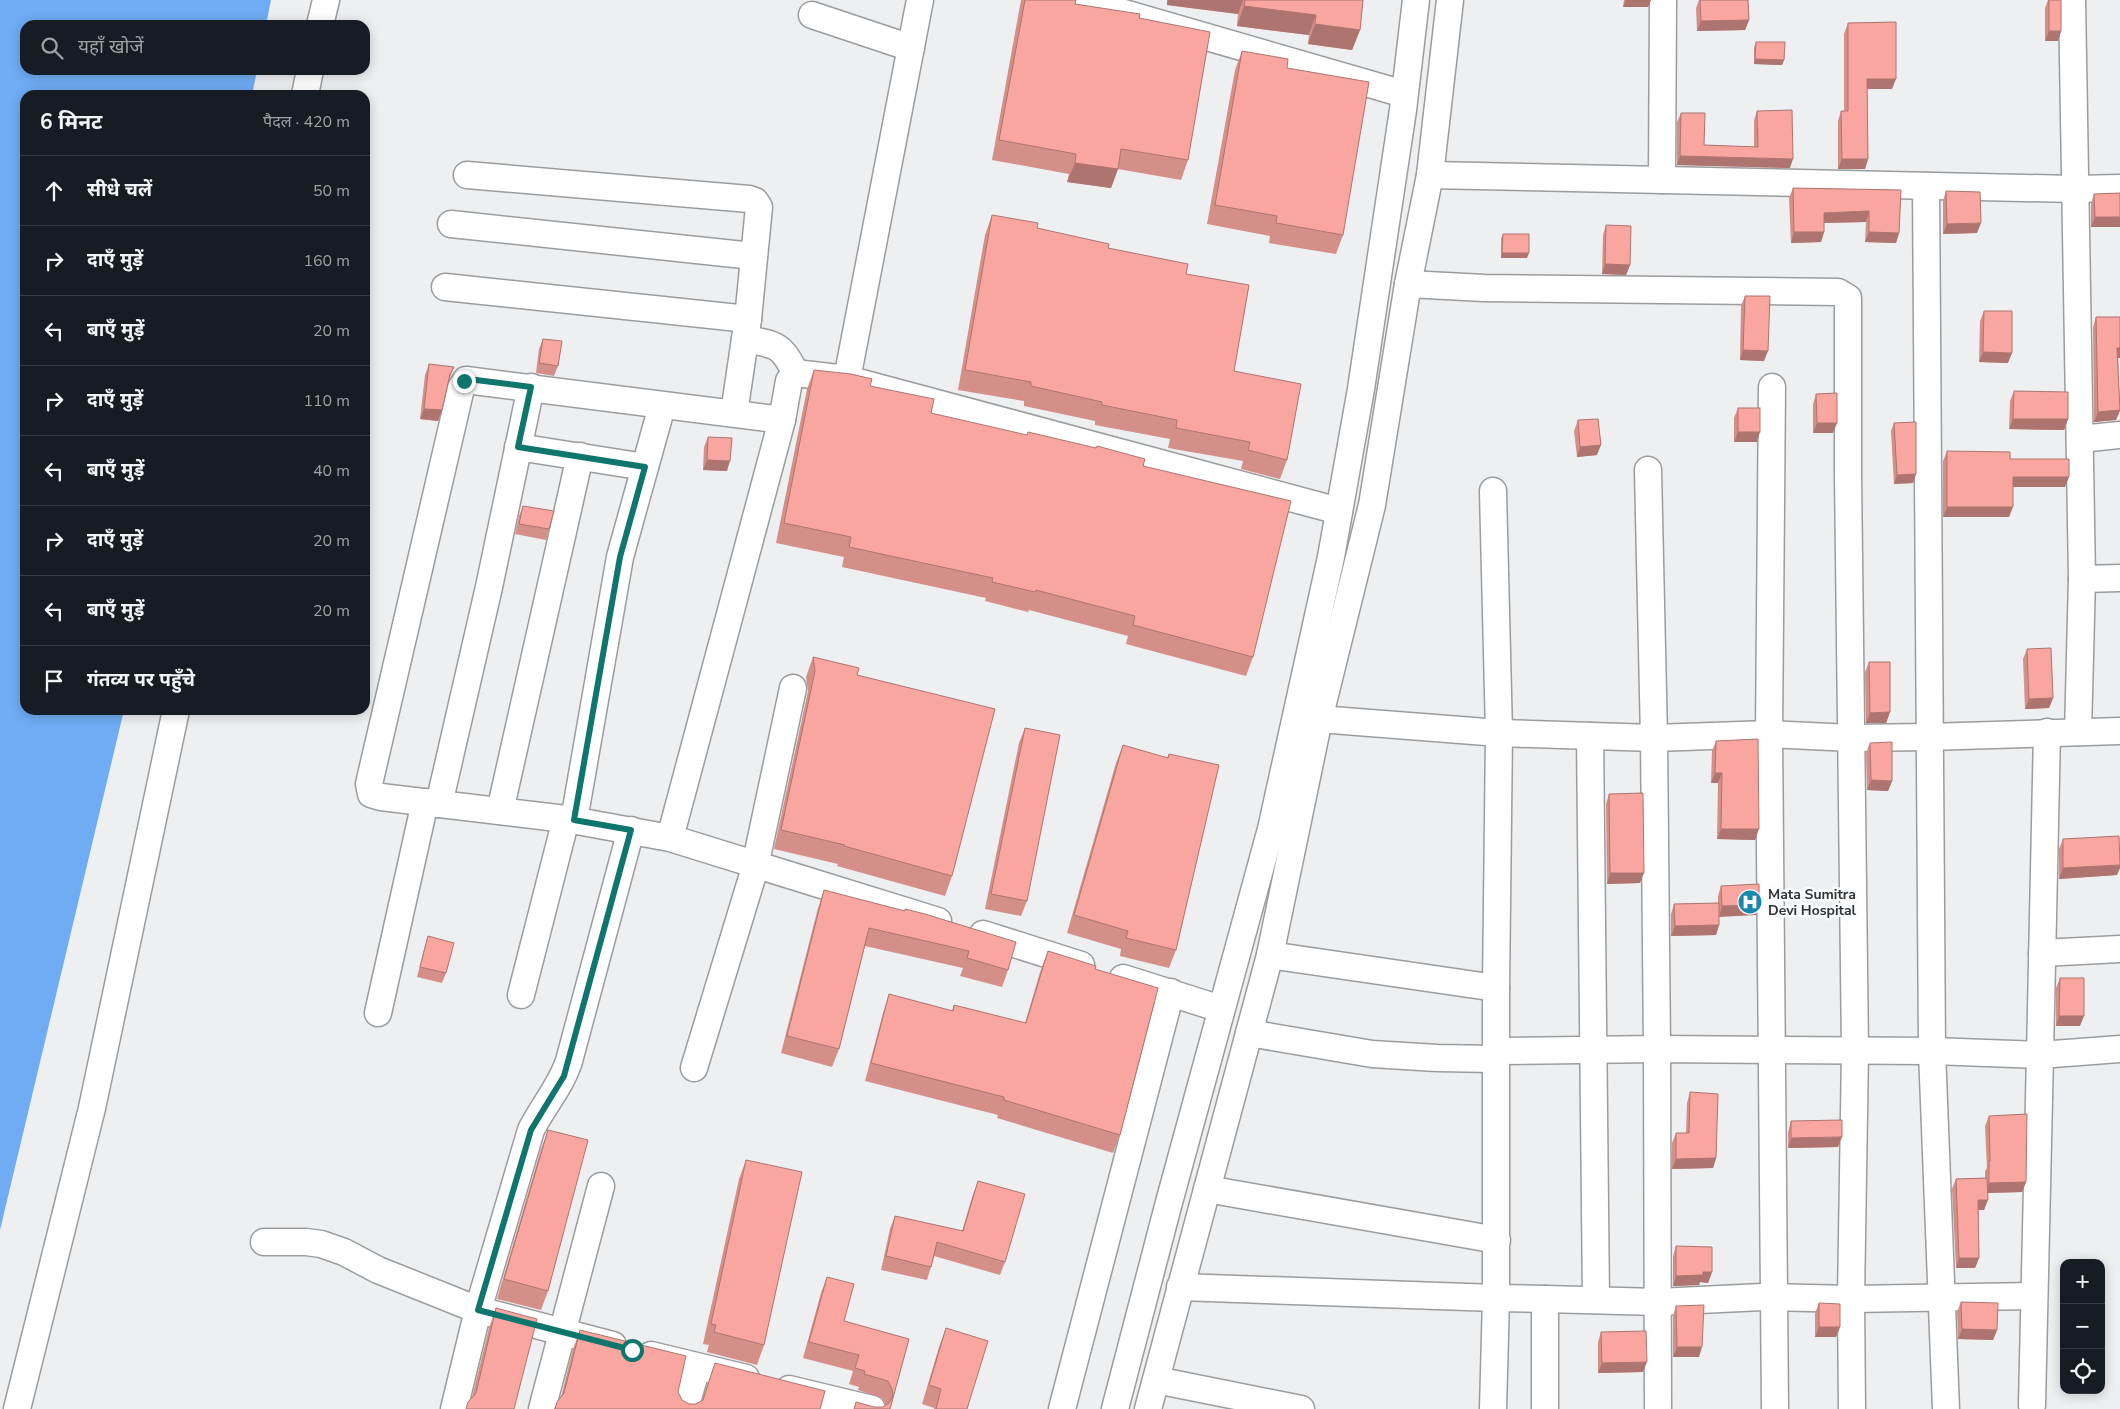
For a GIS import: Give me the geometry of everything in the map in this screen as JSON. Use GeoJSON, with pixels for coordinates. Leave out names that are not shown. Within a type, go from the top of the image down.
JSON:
{"type":"FeatureCollection","features":[{"type":"Feature","properties":{"kind":"street"},"geometry":{"type":"LineString","coordinates":[[321,20],[326,0]]}},
{"type":"Feature","properties":{"kind":"street"},"geometry":{"type":"LineString","coordinates":[[847,379],[920,0]]}},
{"type":"Feature","properties":{"kind":"street"},"geometry":{"type":"LineString","coordinates":[[1079,0],[1404,94]]}},
{"type":"Feature","properties":{"kind":"street"},"geometry":{"type":"LineString","coordinates":[[1148,1409],[1270,954],[1331,557],[1361,389],[1416,0]]}},
{"type":"Feature","properties":{"kind":"street"},"geometry":{"type":"LineString","coordinates":[[1115,1409],[1221,1009],[1271,829],[1308,716],[1372,505],[1408,284],[1430,175],[1450,0]]}},
{"type":"Feature","properties":{"kind":"street"},"geometry":{"type":"LineString","coordinates":[[1662,0],[1662,180]]}},
{"type":"Feature","properties":{"kind":"street"},"geometry":{"type":"LineString","coordinates":[[2072,0],[2082,580],[2078,732]]}},
{"type":"Feature","properties":{"kind":"street"},"geometry":{"type":"LineString","coordinates":[[812,15],[911,48]]}},
{"type":"Feature","properties":{"kind":"street"},"geometry":{"type":"LineString","coordinates":[[306,90],[309,75]]}},
{"type":"Feature","properties":{"kind":"street"},"geometry":{"type":"LineString","coordinates":[[466,174],[755,201],[759,206],[747,329],[734,414]]}},
{"type":"Feature","properties":{"kind":"street"},"geometry":{"type":"LineString","coordinates":[[1430,175],[2074,189],[2120,188]]}},
{"type":"Feature","properties":{"kind":"street"},"geometry":{"type":"LineString","coordinates":[[1926,186],[1928,737],[1932,1051],[1946,1409]]}},
{"type":"Feature","properties":{"kind":"street"},"geometry":{"type":"LineString","coordinates":[[451,224],[753,256]]}},
{"type":"Feature","properties":{"kind":"street"},"geometry":{"type":"LineString","coordinates":[[1408,284],[1484,288],[1838,292],[1848,298],[1848,476],[1855,1052],[1851,1299],[1852,1409]]}},
{"type":"Feature","properties":{"kind":"street"},"geometry":{"type":"LineString","coordinates":[[445,286],[747,329],[781,350],[787,356],[796,374]]}},
{"type":"Feature","properties":{"kind":"street"},"geometry":{"type":"LineString","coordinates":[[670,838],[782,420],[789,381],[800,372],[847,379],[1340,511]]}},
{"type":"Feature","properties":{"kind":"street"},"geometry":{"type":"LineString","coordinates":[[782,420],[662,406],[468,379],[462,384],[369,784],[369,790],[373,796],[570,820],[670,838],[1221,1009]]}},
{"type":"Feature","properties":{"kind":"street"},"geometry":{"type":"LineString","coordinates":[[378,1013],[489,587],[531,387]]}},
{"type":"Feature","properties":{"kind":"street"},"geometry":{"type":"LineString","coordinates":[[1772,387],[1769,734],[1775,1409]]}},
{"type":"Feature","properties":{"kind":"street"},"geometry":{"type":"LineString","coordinates":[[521,995],[570,820],[620,557],[662,406]]}},
{"type":"Feature","properties":{"kind":"street"},"geometry":{"type":"LineString","coordinates":[[2080,439],[2120,435]]}},
{"type":"Feature","properties":{"kind":"street"},"geometry":{"type":"LineString","coordinates":[[518,447],[645,467]]}},
{"type":"Feature","properties":{"kind":"street"},"geometry":{"type":"LineString","coordinates":[[500,811],[580,456]]}},
{"type":"Feature","properties":{"kind":"street"},"geometry":{"type":"LineString","coordinates":[[1648,470],[1654,738],[1658,1409]]}},
{"type":"Feature","properties":{"kind":"street"},"geometry":{"type":"LineString","coordinates":[[1493,491],[1499,733],[1496,988],[1497,1240],[1493,1409]]}},
{"type":"Feature","properties":{"kind":"street"},"geometry":{"type":"LineString","coordinates":[[2082,580],[2120,578]]}},
{"type":"Feature","properties":{"kind":"street"},"geometry":{"type":"LineString","coordinates":[[694,1068],[756,864],[793,688]]}},
{"type":"Feature","properties":{"kind":"street"},"geometry":{"type":"LineString","coordinates":[[17,1409],[92,1108],[175,715]]}},
{"type":"Feature","properties":{"kind":"street"},"geometry":{"type":"LineString","coordinates":[[1308,716],[1499,733],[1654,738],[1769,734],[1852,738],[1928,737],[2120,731]]}},
{"type":"Feature","properties":{"kind":"street"},"geometry":{"type":"LineString","coordinates":[[2032,1405],[2047,732]]}},
{"type":"Feature","properties":{"kind":"street"},"geometry":{"type":"LineString","coordinates":[[1590,736],[1596,1300]]}},
{"type":"Feature","properties":{"kind":"street"},"geometry":{"type":"LineString","coordinates":[[454,1409],[478,1310],[531,1130],[564,1076],[631,830]]}},
{"type":"Feature","properties":{"kind":"street"},"geometry":{"type":"LineString","coordinates":[[2042,953],[2120,949]]}},
{"type":"Feature","properties":{"kind":"street"},"geometry":{"type":"LineString","coordinates":[[1270,954],[1496,988]]}},
{"type":"Feature","properties":{"kind":"street"},"geometry":{"type":"LineString","coordinates":[[1062,1409],[1170,992]]}},
{"type":"Feature","properties":{"kind":"street"},"geometry":{"type":"LineString","coordinates":[[1248,1033],[1372,1054],[1437,1058],[1592,1050],[1657,1049],[1855,1052],[1932,1051],[2040,1055],[2120,1049]]}},
{"type":"Feature","properties":{"kind":"street"},"geometry":{"type":"LineString","coordinates":[[542,1409],[601,1186]]}},
{"type":"Feature","properties":{"kind":"street"},"geometry":{"type":"LineString","coordinates":[[1207,1189],[1497,1240]]}},
{"type":"Feature","properties":{"kind":"street"},"geometry":{"type":"LineString","coordinates":[[264,1242],[321,1244],[344,1252],[378,1270],[478,1310],[842,1405],[872,1409]]}},
{"type":"Feature","properties":{"kind":"street"},"geometry":{"type":"LineString","coordinates":[[1180,1287],[1658,1302],[1774,1298],[1851,1299],[2033,1296]]}},
{"type":"Feature","properties":{"kind":"street"},"geometry":{"type":"LineString","coordinates":[[1545,1299],[1545,1409]]}},
{"type":"Feature","properties":{"kind":"street"},"geometry":{"type":"LineString","coordinates":[[685,1409],[697,1366]]}},
{"type":"Feature","properties":{"kind":"street"},"geometry":{"type":"LineString","coordinates":[[1156,1380],[1301,1409]]}},
{"type":"Feature","properties":{"kind":"water"},"geometry":{"type":"Polygon","coordinates":[[[0,0],[271,0],[267,20],[20,20],[20,75],[256,75],[253,90],[20,90],[20,715],[123,715],[0,1230],[0,0]]]}},
{"type":"Feature","properties":{"kind":"building"},"geometry":{"type":"Polygon","coordinates":[[[1025,0],[1076,0],[1075,4],[1140,14],[1139,18],[1210,32],[1188,160],[1121,149],[1118,169],[1075,163],[1076,154],[999,140],[1025,0]]]}},
{"type":"Feature","properties":{"kind":"building"},"geometry":{"type":"Polygon","coordinates":[[[1245,0],[1363,0],[1360,30],[1315,24],[1316,15],[1244,6],[1245,0]]]}},
{"type":"Feature","properties":{"kind":"building"},"geometry":{"type":"Polygon","coordinates":[[[1700,0],[1748,0],[1749,20],[1701,21],[1700,0]]]}},
{"type":"Feature","properties":{"kind":"building"},"geometry":{"type":"Polygon","coordinates":[[[2049,0],[2061,0],[2061,31],[2049,31],[2049,0]]]}},
{"type":"Feature","properties":{"kind":"building"},"geometry":{"type":"Polygon","coordinates":[[[1896,22],[1896,79],[1867,79],[1868,159],[1842,159],[1841,111],[1848,111],[1848,23],[1896,22]]]}},
{"type":"Feature","properties":{"kind":"building"},"geometry":{"type":"Polygon","coordinates":[[[1756,42],[1785,42],[1784,60],[1755,59],[1756,42]]]}},
{"type":"Feature","properties":{"kind":"building"},"geometry":{"type":"Polygon","coordinates":[[[1242,51],[1288,59],[1287,68],[1369,82],[1343,235],[1276,223],[1277,216],[1215,205],[1242,51]]]}},
{"type":"Feature","properties":{"kind":"building"},"geometry":{"type":"Polygon","coordinates":[[[1792,110],[1793,159],[1680,156],[1681,113],[1705,113],[1704,145],[1758,147],[1757,111],[1792,110]]]}},
{"type":"Feature","properties":{"kind":"building"},"geometry":{"type":"Polygon","coordinates":[[[1793,188],[1901,190],[1899,233],[1869,232],[1869,211],[1824,213],[1824,232],[1794,232],[1793,188]]]}},
{"type":"Feature","properties":{"kind":"building"},"geometry":{"type":"Polygon","coordinates":[[[1946,191],[1980,192],[1981,223],[1947,224],[1946,191]]]}},
{"type":"Feature","properties":{"kind":"building"},"geometry":{"type":"Polygon","coordinates":[[[2120,193],[2120,217],[2095,217],[2094,194],[2120,193]]]}},
{"type":"Feature","properties":{"kind":"building"},"geometry":{"type":"Polygon","coordinates":[[[992,215],[1038,223],[1037,228],[1109,244],[1108,248],[1188,264],[1186,274],[1249,285],[1234,371],[1301,384],[1287,460],[1248,450],[1250,442],[1176,428],[1177,420],[1102,405],[1102,402],[1031,386],[1031,382],[965,370],[992,215]]]}},
{"type":"Feature","properties":{"kind":"building"},"geometry":{"type":"Polygon","coordinates":[[[1606,225],[1631,226],[1630,265],[1605,264],[1606,225]]]}},
{"type":"Feature","properties":{"kind":"building"},"geometry":{"type":"Polygon","coordinates":[[[1503,234],[1529,234],[1529,253],[1502,253],[1503,234]]]}},
{"type":"Feature","properties":{"kind":"building"},"geometry":{"type":"Polygon","coordinates":[[[1745,296],[1770,296],[1768,351],[1743,350],[1745,296]]]}},
{"type":"Feature","properties":{"kind":"building"},"geometry":{"type":"Polygon","coordinates":[[[1984,311],[2012,311],[2012,353],[1983,352],[1984,311]]]}},
{"type":"Feature","properties":{"kind":"building"},"geometry":{"type":"Polygon","coordinates":[[[2096,317],[2120,317],[2120,348],[2117,348],[2120,410],[2098,412],[2096,317]]]}},
{"type":"Feature","properties":{"kind":"building"},"geometry":{"type":"Polygon","coordinates":[[[543,339],[562,341],[558,366],[539,363],[543,339]]]}},
{"type":"Feature","properties":{"kind":"building"},"geometry":{"type":"Polygon","coordinates":[[[429,364],[454,367],[450,374],[442,410],[424,409],[429,364]]]}},
{"type":"Feature","properties":{"kind":"building"},"geometry":{"type":"Polygon","coordinates":[[[814,370],[851,374],[872,379],[870,386],[934,399],[931,413],[1027,435],[1028,432],[1096,448],[1097,446],[1145,459],[1143,466],[1291,501],[1253,657],[1133,625],[1135,616],[1036,590],[1035,592],[992,582],[993,578],[849,547],[851,537],[784,523],[814,370]]]}},
{"type":"Feature","properties":{"kind":"building"},"geometry":{"type":"Polygon","coordinates":[[[2014,391],[2068,392],[2068,419],[2013,419],[2014,391]]]}},
{"type":"Feature","properties":{"kind":"building"},"geometry":{"type":"Polygon","coordinates":[[[1837,393],[1837,423],[1817,423],[1816,394],[1837,393]]]}},
{"type":"Feature","properties":{"kind":"building"},"geometry":{"type":"Polygon","coordinates":[[[1738,408],[1760,408],[1760,432],[1738,432],[1738,408]]]}},
{"type":"Feature","properties":{"kind":"building"},"geometry":{"type":"Polygon","coordinates":[[[1598,419],[1601,445],[1580,447],[1578,420],[1598,419]]]}},
{"type":"Feature","properties":{"kind":"building"},"geometry":{"type":"Polygon","coordinates":[[[1916,422],[1916,474],[1897,475],[1894,423],[1916,422]]]}},
{"type":"Feature","properties":{"kind":"building"},"geometry":{"type":"Polygon","coordinates":[[[708,437],[732,438],[730,461],[707,460],[708,437]]]}},
{"type":"Feature","properties":{"kind":"building"},"geometry":{"type":"Polygon","coordinates":[[[1947,451],[2010,452],[2010,459],[2069,459],[2069,477],[2013,477],[2013,507],[1947,507],[1947,451]]]}},
{"type":"Feature","properties":{"kind":"building"},"geometry":{"type":"Polygon","coordinates":[[[523,506],[554,511],[549,529],[519,524],[523,506]]]}},
{"type":"Feature","properties":{"kind":"building"},"geometry":{"type":"Polygon","coordinates":[[[2051,648],[2053,698],[2029,699],[2027,649],[2051,648]]]}},
{"type":"Feature","properties":{"kind":"building"},"geometry":{"type":"Polygon","coordinates":[[[813,657],[859,668],[857,675],[995,709],[952,876],[845,845],[781,830],[815,671],[813,657]]]}},
{"type":"Feature","properties":{"kind":"building"},"geometry":{"type":"Polygon","coordinates":[[[1869,662],[1890,662],[1890,712],[1870,713],[1869,662]]]}},
{"type":"Feature","properties":{"kind":"building"},"geometry":{"type":"Polygon","coordinates":[[[1025,728],[1060,735],[1027,901],[991,894],[1025,728]]]}},
{"type":"Feature","properties":{"kind":"building"},"geometry":{"type":"Polygon","coordinates":[[[1758,739],[1759,829],[1721,829],[1722,773],[1715,773],[1716,741],[1758,739]]]}},
{"type":"Feature","properties":{"kind":"building"},"geometry":{"type":"Polygon","coordinates":[[[1892,742],[1892,781],[1871,780],[1870,743],[1892,742]]]}},
{"type":"Feature","properties":{"kind":"building"},"geometry":{"type":"Polygon","coordinates":[[[1123,745],[1168,758],[1169,754],[1219,765],[1176,950],[1126,938],[1128,931],[1074,915],[1123,745]]]}},
{"type":"Feature","properties":{"kind":"building"},"geometry":{"type":"Polygon","coordinates":[[[1643,793],[1644,873],[1610,873],[1609,794],[1643,793]]]}},
{"type":"Feature","properties":{"kind":"building"},"geometry":{"type":"Polygon","coordinates":[[[2119,836],[2120,865],[2063,868],[2063,839],[2119,836]]]}},
{"type":"Feature","properties":{"kind":"building"},"geometry":{"type":"Polygon","coordinates":[[[1759,884],[1759,905],[1722,906],[1721,886],[1759,884]]]}},
{"type":"Feature","properties":{"kind":"building"},"geometry":{"type":"Polygon","coordinates":[[[824,890],[905,911],[905,909],[925,914],[1016,942],[1008,970],[967,958],[969,951],[869,928],[839,1049],[787,1036],[824,890]]]}},
{"type":"Feature","properties":{"kind":"building"},"geometry":{"type":"Polygon","coordinates":[[[1719,903],[1719,925],[1675,926],[1674,904],[1719,903]]]}},
{"type":"Feature","properties":{"kind":"building"},"geometry":{"type":"Polygon","coordinates":[[[428,936],[454,943],[446,973],[420,967],[428,936]]]}},
{"type":"Feature","properties":{"kind":"building"},"geometry":{"type":"Polygon","coordinates":[[[1048,951],[1096,966],[1095,969],[1158,988],[1120,1135],[1004,1100],[1004,1097],[871,1063],[889,994],[953,1011],[954,1005],[1026,1023],[1048,951]]]}},
{"type":"Feature","properties":{"kind":"building"},"geometry":{"type":"Polygon","coordinates":[[[2060,978],[2084,978],[2084,1016],[2059,1016],[2060,978]]]}},
{"type":"Feature","properties":{"kind":"building"},"geometry":{"type":"Polygon","coordinates":[[[1690,1092],[1718,1094],[1716,1158],[1676,1159],[1676,1133],[1689,1133],[1690,1092]]]}},
{"type":"Feature","properties":{"kind":"building"},"geometry":{"type":"Polygon","coordinates":[[[2027,1114],[2026,1182],[1989,1183],[1989,1116],[2027,1114]]]}},
{"type":"Feature","properties":{"kind":"building"},"geometry":{"type":"Polygon","coordinates":[[[1842,1120],[1842,1137],[1791,1138],[1791,1121],[1842,1120]]]}},
{"type":"Feature","properties":{"kind":"building"},"geometry":{"type":"Polygon","coordinates":[[[548,1130],[588,1140],[548,1291],[504,1279],[548,1130]]]}},
{"type":"Feature","properties":{"kind":"building"},"geometry":{"type":"Polygon","coordinates":[[[746,1160],[802,1172],[764,1345],[714,1332],[716,1325],[711,1324],[746,1160]]]}},
{"type":"Feature","properties":{"kind":"building"},"geometry":{"type":"Polygon","coordinates":[[[1987,1178],[1988,1200],[1978,1200],[1979,1258],[1959,1258],[1956,1179],[1987,1178]]]}},
{"type":"Feature","properties":{"kind":"building"},"geometry":{"type":"Polygon","coordinates":[[[978,1181],[1025,1194],[1005,1262],[937,1242],[931,1267],[886,1256],[895,1216],[963,1231],[978,1181]]]}},
{"type":"Feature","properties":{"kind":"building"},"geometry":{"type":"Polygon","coordinates":[[[1676,1246],[1712,1247],[1712,1272],[1703,1272],[1703,1275],[1676,1276],[1676,1246]]]}},
{"type":"Feature","properties":{"kind":"building"},"geometry":{"type":"Polygon","coordinates":[[[827,1277],[854,1284],[844,1321],[909,1339],[890,1409],[854,1409],[856,1402],[874,1407],[883,1407],[889,1403],[893,1396],[888,1381],[864,1374],[865,1371],[855,1368],[859,1355],[809,1342],[827,1277]]]}},
{"type":"Feature","properties":{"kind":"building"},"geometry":{"type":"Polygon","coordinates":[[[1961,1302],[1998,1303],[1997,1330],[1962,1329],[1961,1302]]]}},
{"type":"Feature","properties":{"kind":"building"},"geometry":{"type":"Polygon","coordinates":[[[1819,1303],[1840,1304],[1840,1327],[1819,1327],[1819,1303]]]}},
{"type":"Feature","properties":{"kind":"building"},"geometry":{"type":"Polygon","coordinates":[[[1704,1305],[1702,1347],[1677,1347],[1676,1306],[1704,1305]]]}},
{"type":"Feature","properties":{"kind":"building"},"geometry":{"type":"Polygon","coordinates":[[[496,1308],[537,1319],[514,1409],[466,1409],[468,1402],[476,1393],[496,1308]]]}},
{"type":"Feature","properties":{"kind":"building"},"geometry":{"type":"Polygon","coordinates":[[[946,1328],[988,1341],[967,1409],[936,1409],[941,1389],[929,1385],[946,1328]]]}},
{"type":"Feature","properties":{"kind":"building"},"geometry":{"type":"Polygon","coordinates":[[[580,1330],[686,1356],[678,1392],[682,1400],[689,1404],[696,1404],[703,1400],[715,1363],[825,1391],[820,1409],[555,1409],[557,1402],[564,1393],[580,1330]]]}},
{"type":"Feature","properties":{"kind":"building"},"geometry":{"type":"Polygon","coordinates":[[[1646,1331],[1647,1362],[1602,1363],[1601,1332],[1646,1331]]]}},
{"type":"Feature","properties":{"kind":"place","name":"Mata Sumitra Devi Hospital"},"geometry":{"type":"Point","coordinates":[1750,902]}},
{"type":"Feature","properties":{"kind":"route"},"geometry":{"type":"LineString","coordinates":[[464,381],[468,379],[531,387],[518,447],[645,467],[624,537],[574,820],[631,830],[569,1061],[560,1085],[539,1114],[531,1130],[478,1310],[632,1350]]}}]}
